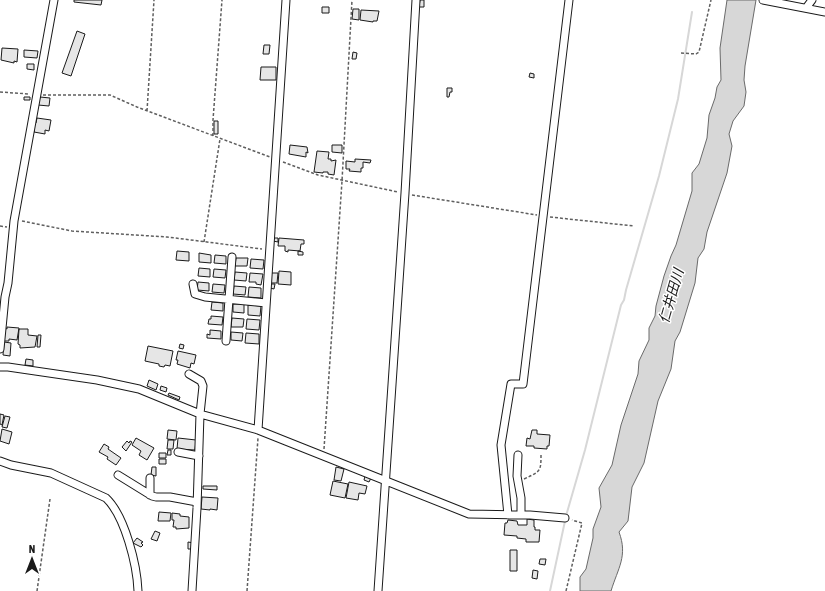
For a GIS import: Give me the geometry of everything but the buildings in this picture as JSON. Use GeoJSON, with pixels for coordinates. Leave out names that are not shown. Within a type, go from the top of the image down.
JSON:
{"type":"FeatureCollection","features":[{"type":"Feature","properties":{"kind":"street"},"geometry":{"type":"LineString","coordinates":[[0,349],[4,297],[8,283],[14,220],[54,0]]}},
{"type":"Feature","properties":{"kind":"street"},"geometry":{"type":"LineString","coordinates":[[258,430],[286,0]]}},
{"type":"Feature","properties":{"kind":"street"},"geometry":{"type":"LineString","coordinates":[[378,591],[405,194],[416,0]]}},
{"type":"Feature","properties":{"kind":"street"},"geometry":{"type":"LineString","coordinates":[[508,514],[501,445],[511,384],[523,384],[569,0]]}},
{"type":"Feature","properties":{"kind":"street"},"geometry":{"type":"LineString","coordinates":[[766,0],[825,12]]}},
{"type":"Feature","properties":{"kind":"street"},"geometry":{"type":"LineString","coordinates":[[806,8],[812,0]]}},
{"type":"Feature","properties":{"kind":"street"},"geometry":{"type":"LineString","coordinates":[[226,341],[232,257]]}},
{"type":"Feature","properties":{"kind":"street"},"geometry":{"type":"LineString","coordinates":[[0,281],[8,283]]}},
{"type":"Feature","properties":{"kind":"street"},"geometry":{"type":"LineString","coordinates":[[193,284],[196,294],[198,295],[214,299],[266,303]]}},
{"type":"Feature","properties":{"kind":"street"},"geometry":{"type":"LineString","coordinates":[[0,367],[96,380],[139,389],[200,414],[258,430],[470,514],[508,514],[568,519]]}},
{"type":"Feature","properties":{"kind":"street"},"geometry":{"type":"LineString","coordinates":[[190,374],[203,384],[200,414],[192,591]]}},
{"type":"Feature","properties":{"kind":"street"},"geometry":{"type":"LineString","coordinates":[[178,452],[199,456]]}},
{"type":"Feature","properties":{"kind":"street"},"geometry":{"type":"LineString","coordinates":[[518,455],[518,481],[522,498],[521,515]]}},
{"type":"Feature","properties":{"kind":"street"},"geometry":{"type":"LineString","coordinates":[[0,461],[11,465],[51,473],[106,498],[111,503],[124,528],[136,566],[138,591]]}},
{"type":"Feature","properties":{"kind":"street"},"geometry":{"type":"LineString","coordinates":[[118,475],[150,495],[197,502]]}},
{"type":"Feature","properties":{"kind":"street"},"geometry":{"type":"LineString","coordinates":[[150,478],[150,495]]}},
{"type":"Feature","properties":{"kind":"path"},"geometry":{"type":"LineString","coordinates":[[147,111],[154,0]]}},
{"type":"Feature","properties":{"kind":"path"},"geometry":{"type":"LineString","coordinates":[[213,136],[222,0]]}},
{"type":"Feature","properties":{"kind":"path"},"geometry":{"type":"LineString","coordinates":[[324,455],[352,0]]}},
{"type":"Feature","properties":{"kind":"path"},"geometry":{"type":"LineString","coordinates":[[681,53],[696,54],[699,52],[711,0]]}},
{"type":"Feature","properties":{"kind":"path"},"geometry":{"type":"LineString","coordinates":[[0,92],[36,95],[110,95],[147,111],[318,175],[405,194],[544,216],[634,226]]}},
{"type":"Feature","properties":{"kind":"path"},"geometry":{"type":"LineString","coordinates":[[204,242],[220,138]]}},
{"type":"Feature","properties":{"kind":"path"},"geometry":{"type":"LineString","coordinates":[[14,220],[72,231],[167,237],[270,250]]}},
{"type":"Feature","properties":{"kind":"path"},"geometry":{"type":"LineString","coordinates":[[247,591],[258,430]]}},
{"type":"Feature","properties":{"kind":"path"},"geometry":{"type":"LineString","coordinates":[[518,481],[538,472],[541,467],[542,453]]}},
{"type":"Feature","properties":{"kind":"path"},"geometry":{"type":"LineString","coordinates":[[37,591],[50,499]]}},
{"type":"Feature","properties":{"kind":"path"},"geometry":{"type":"LineString","coordinates":[[566,591],[582,523],[568,519]]}},
{"type":"Feature","properties":{"kind":"water","name":"仁井田川"},"geometry":{"type":"Polygon","coordinates":[[[727,0],[756,0],[745,66],[744,80],[746,92],[744,106],[733,121],[729,134],[732,146],[727,173],[707,232],[704,249],[698,258],[695,283],[680,332],[675,341],[671,369],[658,401],[644,463],[632,487],[628,521],[619,532],[623,548],[619,569],[611,591],[580,591],[580,577],[586,569],[593,538],[593,529],[601,507],[599,488],[612,465],[621,425],[638,374],[639,361],[649,340],[649,328],[655,316],[656,306],[664,276],[676,245],[692,191],[692,173],[699,164],[707,138],[709,115],[717,87],[721,80],[720,48],[727,0]]]}},
{"type":"Feature","properties":{"kind":"waterway"},"geometry":{"type":"LineString","coordinates":[[566,516],[585,450],[621,305],[624,300],[659,176],[678,99],[692,12]]}},
{"type":"Feature","properties":{"kind":"waterway"},"geometry":{"type":"LineString","coordinates":[[550,591],[565,521]]}}]}
